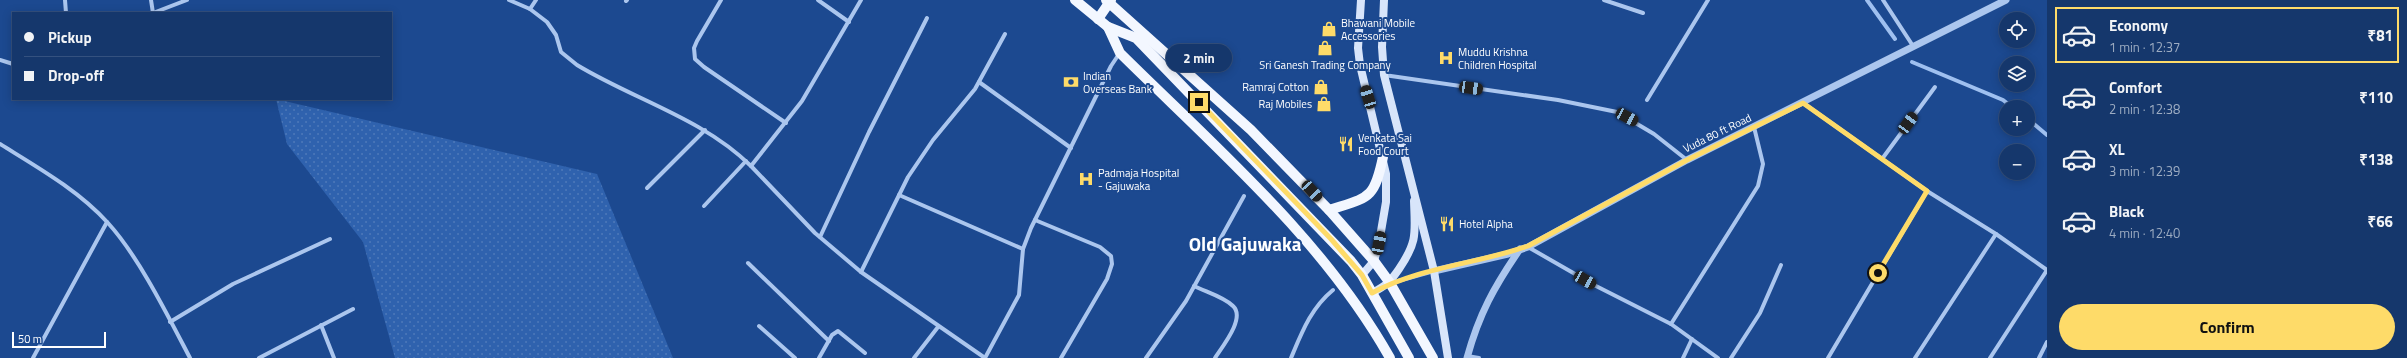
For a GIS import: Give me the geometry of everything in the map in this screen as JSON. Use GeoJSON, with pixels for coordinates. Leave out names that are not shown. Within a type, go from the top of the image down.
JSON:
{"type":"FeatureCollection","features":[{"type":"Feature","properties":{"kind":"main road"},"geometry":{"type":"LineString","coordinates":[[1076,0],[1108,27],[1136,38],[1331,239],[1362,275],[1409,358]]}},
{"type":"Feature","properties":{"kind":"main road"},"geometry":{"type":"LineString","coordinates":[[1361,0],[1358,48],[1360,65],[1386,174],[1386,202],[1374,261],[1362,275]]}},
{"type":"Feature","properties":{"kind":"main road"},"geometry":{"type":"LineString","coordinates":[[1384,0],[1382,47],[1384,75],[1434,271],[1448,358]]}},
{"type":"Feature","properties":{"kind":"main road"},"geometry":{"type":"LineString","coordinates":[[1098,19],[1109,1],[1268,146],[1329,210],[1374,261],[1390,283],[1429,357]]}},
{"type":"Feature","properties":{"kind":"main road"},"geometry":{"type":"LineString","coordinates":[[1108,27],[1120,53],[1265,195],[1337,278],[1370,322],[1390,358]]}},
{"type":"Feature","properties":{"kind":"main road"},"geometry":{"type":"LineString","coordinates":[[1329,210],[1369,196],[1376,186],[1383,157]]}},
{"type":"Feature","properties":{"kind":"main road"},"geometry":{"type":"LineString","coordinates":[[1372,293],[1390,283],[1406,260],[1415,239],[1414,190]]}},
{"type":"Feature","properties":{"kind":"street"},"geometry":{"type":"LineString","coordinates":[[65,0],[66,12]]}},
{"type":"Feature","properties":{"kind":"street"},"geometry":{"type":"LineString","coordinates":[[151,0],[153,12]]}},
{"type":"Feature","properties":{"kind":"street"},"geometry":{"type":"LineString","coordinates":[[156,12],[187,0]]}},
{"type":"Feature","properties":{"kind":"street"},"geometry":{"type":"LineString","coordinates":[[509,0],[530,9],[552,28],[561,52],[577,65],[705,130],[746,161],[820,237],[861,272],[938,327],[985,358],[1019,295],[1023,248],[1035,220],[1111,66],[1120,53]]}},
{"type":"Feature","properties":{"kind":"street"},"geometry":{"type":"LineString","coordinates":[[530,9],[536,0]]}},
{"type":"Feature","properties":{"kind":"street"},"geometry":{"type":"LineString","coordinates":[[721,0],[697,41],[694,48],[695,59],[704,67],[786,123]]}},
{"type":"Feature","properties":{"kind":"street"},"geometry":{"type":"LineString","coordinates":[[818,0],[849,22]]}},
{"type":"Feature","properties":{"kind":"street"},"geometry":{"type":"LineString","coordinates":[[751,166],[786,123],[810,88],[862,0]]}},
{"type":"Feature","properties":{"kind":"street"},"geometry":{"type":"LineString","coordinates":[[1604,0],[1643,13]]}},
{"type":"Feature","properties":{"kind":"street"},"geometry":{"type":"LineString","coordinates":[[1647,100],[1708,0]]}},
{"type":"Feature","properties":{"kind":"street"},"geometry":{"type":"LineString","coordinates":[[1883,0],[1913,46]]}},
{"type":"Feature","properties":{"kind":"street","name":"Vuda 80 ft Road"},"geometry":{"type":"LineString","coordinates":[[1434,271],[1524,248],[1687,160],[2006,0]]}},
{"type":"Feature","properties":{"kind":"street"},"geometry":{"type":"LineString","coordinates":[[820,237],[869,132],[927,18]]}},
{"type":"Feature","properties":{"kind":"street"},"geometry":{"type":"LineString","coordinates":[[861,272],[919,158],[979,82],[1005,34]]}},
{"type":"Feature","properties":{"kind":"street"},"geometry":{"type":"LineString","coordinates":[[0,60],[12,64]]}},
{"type":"Feature","properties":{"kind":"street"},"geometry":{"type":"LineString","coordinates":[[1384,75],[1558,100],[1617,112],[1654,134],[1687,160]]}},
{"type":"Feature","properties":{"kind":"street"},"geometry":{"type":"LineString","coordinates":[[979,82],[1071,148]]}},
{"type":"Feature","properties":{"kind":"street"},"geometry":{"type":"LineString","coordinates":[[1882,159],[1935,87]]}},
{"type":"Feature","properties":{"kind":"street"},"geometry":{"type":"LineString","coordinates":[[1803,103],[1927,191],[1996,234],[2047,270],[1990,358]]}},
{"type":"Feature","properties":{"kind":"street"},"geometry":{"type":"LineString","coordinates":[[1671,324],[1758,186],[1763,164],[1754,127]]}},
{"type":"Feature","properties":{"kind":"street"},"geometry":{"type":"LineString","coordinates":[[647,188],[705,130]]}},
{"type":"Feature","properties":{"kind":"street"},"geometry":{"type":"LineString","coordinates":[[0,144],[46,173],[94,209],[107,222],[132,255],[190,358]]}},
{"type":"Feature","properties":{"kind":"street"},"geometry":{"type":"LineString","coordinates":[[704,206],[746,161]]}},
{"type":"Feature","properties":{"kind":"street"},"geometry":{"type":"LineString","coordinates":[[1834,358],[1829,357],[1927,191]]}},
{"type":"Feature","properties":{"kind":"street"},"geometry":{"type":"LineString","coordinates":[[899,196],[1023,248]]}},
{"type":"Feature","properties":{"kind":"street"},"geometry":{"type":"LineString","coordinates":[[1146,358],[1194,286],[1244,196]]}},
{"type":"Feature","properties":{"kind":"street"},"geometry":{"type":"LineString","coordinates":[[1035,220],[1100,247],[1111,256],[1112,264],[1107,279],[1061,358]]}},
{"type":"Feature","properties":{"kind":"street"},"geometry":{"type":"LineString","coordinates":[[33,358],[107,222]]}},
{"type":"Feature","properties":{"kind":"street"},"geometry":{"type":"LineString","coordinates":[[1915,358],[1996,234]]}},
{"type":"Feature","properties":{"kind":"street"},"geometry":{"type":"LineString","coordinates":[[170,322],[233,284],[330,239]]}},
{"type":"Feature","properties":{"kind":"street"},"geometry":{"type":"LineString","coordinates":[[1479,358],[1467,357],[1480,316],[1499,280],[1524,248],[1671,324],[1718,358]]}},
{"type":"Feature","properties":{"kind":"street"},"geometry":{"type":"LineString","coordinates":[[748,263],[829,341]]}},
{"type":"Feature","properties":{"kind":"street"},"geometry":{"type":"LineString","coordinates":[[1731,358],[1760,313],[1781,265]]}},
{"type":"Feature","properties":{"kind":"street"},"geometry":{"type":"LineString","coordinates":[[1390,283],[1434,271]]}},
{"type":"Feature","properties":{"kind":"street"},"geometry":{"type":"LineString","coordinates":[[1194,286],[1229,303],[1237,311],[1237,317],[1230,334],[1215,358]]}},
{"type":"Feature","properties":{"kind":"street"},"geometry":{"type":"LineString","coordinates":[[1291,358],[1311,314],[1323,298],[1333,290]]}},
{"type":"Feature","properties":{"kind":"street"},"geometry":{"type":"LineString","coordinates":[[260,358],[353,309]]}},
{"type":"Feature","properties":{"kind":"street"},"geometry":{"type":"LineString","coordinates":[[321,325],[334,358]]}},
{"type":"Feature","properties":{"kind":"street"},"geometry":{"type":"LineString","coordinates":[[759,326],[795,358]]}},
{"type":"Feature","properties":{"kind":"street"},"geometry":{"type":"LineString","coordinates":[[914,358],[938,327]]}},
{"type":"Feature","properties":{"kind":"street"},"geometry":{"type":"LineString","coordinates":[[819,358],[829,341],[838,331],[865,353]]}},
{"type":"Feature","properties":{"kind":"street"},"geometry":{"type":"LineString","coordinates":[[1682,358],[1692,338]]}},
{"type":"Feature","properties":{"kind":"street"},"geometry":{"type":"LineString","coordinates":[[2039,358],[2047,342]]}},
{"type":"Feature","properties":{"kind":"shaded area"},"geometry":{"type":"Polygon","coordinates":[[[276,100],[597,174],[673,358],[395,358],[363,242],[287,144],[276,100]]]}},
{"type":"Feature","properties":{"kind":"waterway"},"geometry":{"type":"LineString","coordinates":[[1867,0],[1895,39]]}},
{"type":"Feature","properties":{"kind":"waterway"},"geometry":{"type":"LineString","coordinates":[[1912,62],[2003,100]]}},
{"type":"Feature","properties":{"kind":"waterway"},"geometry":{"type":"LineString","coordinates":[[2035,125],[2047,135]]}},
{"type":"Feature","properties":{"kind":"place","name":"Bhawani Mobile Accessories"},"geometry":{"type":"Point","coordinates":[1329,29]}},
{"type":"Feature","properties":{"kind":"place","name":"Sri Ganesh Trading Company"},"geometry":{"type":"Point","coordinates":[1325,48]}},
{"type":"Feature","properties":{"kind":"place","name":"Muddu Krishna Children Hospital"},"geometry":{"type":"Point","coordinates":[1446,58]}},
{"type":"Feature","properties":{"kind":"place","name":"Indian Overseas Bank"},"geometry":{"type":"Point","coordinates":[1071,82]}},
{"type":"Feature","properties":{"kind":"place","name":"Ramraj Cotton"},"geometry":{"type":"Point","coordinates":[1321,87]}},
{"type":"Feature","properties":{"kind":"place","name":"Raj Mobiles"},"geometry":{"type":"Point","coordinates":[1324,104]}},
{"type":"Feature","properties":{"kind":"place","name":"Venkata Sai Food Court"},"geometry":{"type":"Point","coordinates":[1346,144]}},
{"type":"Feature","properties":{"kind":"place","name":"Padmaja Hospital - Gajuwaka"},"geometry":{"type":"Point","coordinates":[1086,179]}},
{"type":"Feature","properties":{"kind":"place","name":"Hotel Alpha"},"geometry":{"type":"Point","coordinates":[1447,224]}},
{"type":"Feature","properties":{"kind":"district","name":"Old Gajuwaka"},"geometry":{"type":"Point","coordinates":[1245,243]}},
{"type":"Feature","properties":{"kind":"route"},"geometry":{"type":"LineString","coordinates":[[1199,102],[1351,261],[1362,275],[1372,293],[1390,283],[1508,254],[1528,246],[1687,160],[1803,103],[1927,191],[1878,273]]}}]}
